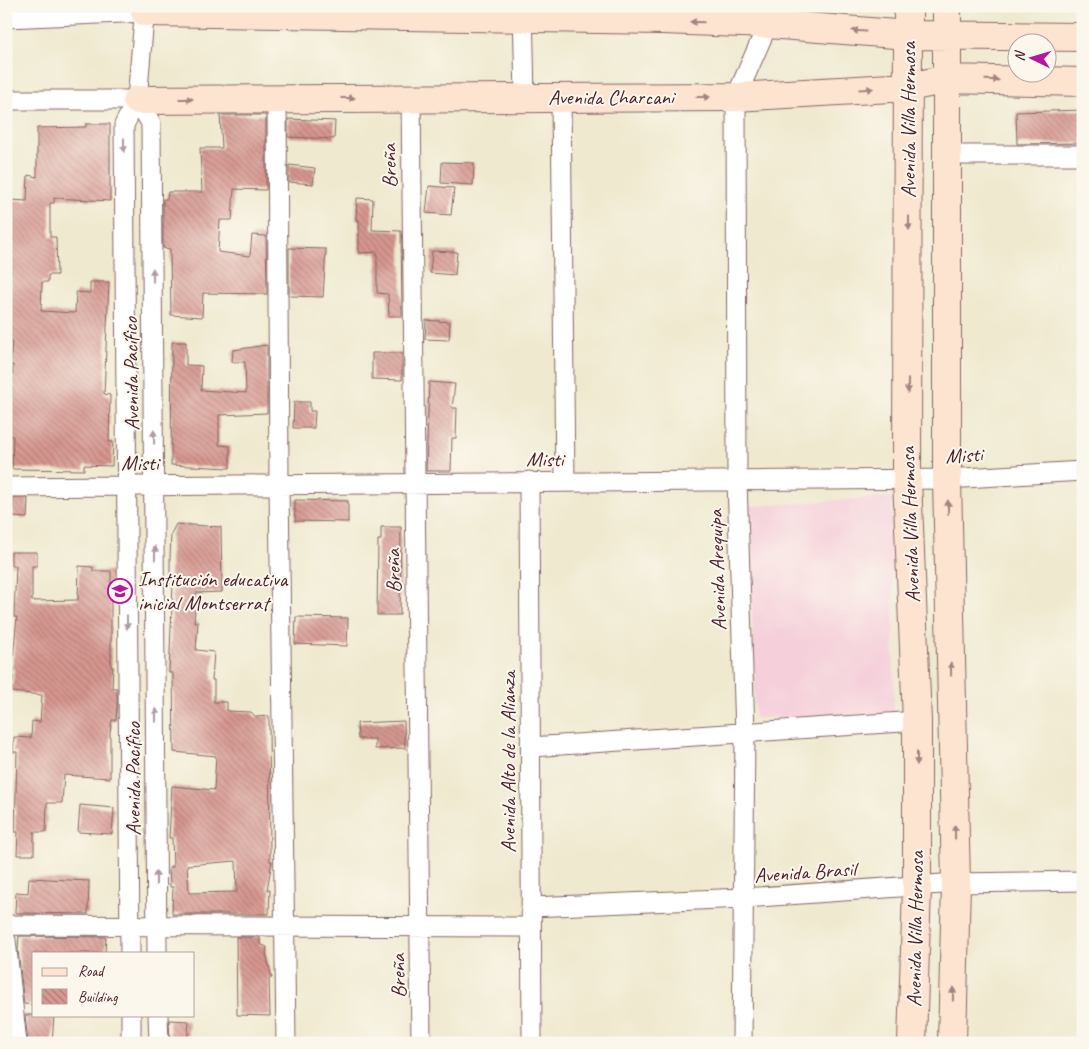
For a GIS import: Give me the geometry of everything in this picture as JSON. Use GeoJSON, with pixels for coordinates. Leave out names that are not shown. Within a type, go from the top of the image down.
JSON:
{"type":"FeatureCollection","features":[{"type":"Feature","properties":{"kind":"street","name":"Avenida Villa Hermosa"},"geometry":{"type":"LineString","coordinates":[[908,6],[907,479],[917,720],[917,887],[912,1043]]}},
{"type":"Feature","properties":{"kind":"street","name":"Avenida Villa Hermosa"},"geometry":{"type":"LineString","coordinates":[[947,6],[947,479],[956,883],[952,1043]]}},
{"type":"Feature","properties":{"kind":"street"},"geometry":{"type":"LineString","coordinates":[[6,18],[145,9],[663,13],[768,15],[908,35],[1083,37]]}},
{"type":"Feature","properties":{"kind":"street","name":"Avenida Pacífico"},"geometry":{"type":"LineString","coordinates":[[130,952],[124,125],[137,100],[145,9]]}},
{"type":"Feature","properties":{"kind":"street"},"geometry":{"type":"LineString","coordinates":[[523,12],[526,98]]}},
{"type":"Feature","properties":{"kind":"street"},"geometry":{"type":"LineString","coordinates":[[736,96],[768,15]]}},
{"type":"Feature","properties":{"kind":"street","name":"Avenida Charcani"},"geometry":{"type":"LineString","coordinates":[[137,100],[736,96],[909,87],[948,79],[1083,82]]}},
{"type":"Feature","properties":{"kind":"street","name":"Avenida Arequipa"},"geometry":{"type":"LineString","coordinates":[[736,96],[737,480],[745,734],[742,1043]]}},
{"type":"Feature","properties":{"kind":"street","name":"Breña"},"geometry":{"type":"LineString","coordinates":[[410,98],[421,1043]]}},
{"type":"Feature","properties":{"kind":"street"},"geometry":{"type":"LineString","coordinates":[[561,98],[565,482]]}},
{"type":"Feature","properties":{"kind":"street"},"geometry":{"type":"LineString","coordinates":[[277,99],[279,484],[286,1043]]}},
{"type":"Feature","properties":{"kind":"street"},"geometry":{"type":"LineString","coordinates":[[6,100],[137,100]]}},
{"type":"Feature","properties":{"kind":"street","name":"Avenida Pacífico"},"geometry":{"type":"LineString","coordinates":[[137,100],[152,124],[157,952]]}},
{"type":"Feature","properties":{"kind":"street"},"geometry":{"type":"LineString","coordinates":[[948,155],[1083,155]]}},
{"type":"Feature","properties":{"kind":"street","name":"Misti"},"geometry":{"type":"LineString","coordinates":[[6,487],[529,481],[947,479],[1083,471]]}},
{"type":"Feature","properties":{"kind":"street","name":"Avenida Alto de la Alianza"},"geometry":{"type":"LineString","coordinates":[[529,481],[532,1043]]}},
{"type":"Feature","properties":{"kind":"street"},"geometry":{"type":"LineString","coordinates":[[531,747],[745,734],[917,720]]}},
{"type":"Feature","properties":{"kind":"street","name":"Avenida Brasil"},"geometry":{"type":"LineString","coordinates":[[531,906],[744,898],[956,883],[1083,881]]}},
{"type":"Feature","properties":{"kind":"street"},"geometry":{"type":"LineString","coordinates":[[6,925],[531,927]]}},
{"type":"Feature","properties":{"kind":"street"},"geometry":{"type":"LineString","coordinates":[[6,940],[17,1043]]}},
{"type":"Feature","properties":{"kind":"street"},"geometry":{"type":"LineString","coordinates":[[131,1016],[131,1043]]}},
{"type":"Feature","properties":{"kind":"street"},"geometry":{"type":"LineString","coordinates":[[158,1016],[159,1043]]}},
{"type":"Feature","properties":{"kind":"shaded area"},"geometry":{"type":"Polygon","coordinates":[[[892,497],[894,714],[755,718],[749,506],[892,497]]]}},
{"type":"Feature","properties":{"kind":"building"},"geometry":{"type":"Polygon","coordinates":[[[1083,110],[1083,143],[1017,144],[1016,112],[1083,110]]]}},
{"type":"Feature","properties":{"kind":"building"},"geometry":{"type":"Polygon","coordinates":[[[220,115],[266,115],[266,190],[234,189],[232,220],[220,220],[218,252],[250,256],[252,235],[266,236],[267,294],[203,293],[202,317],[171,315],[170,249],[163,248],[163,199],[167,199],[168,192],[202,192],[200,148],[222,148],[220,115]]]}},
{"type":"Feature","properties":{"kind":"building"},"geometry":{"type":"Polygon","coordinates":[[[288,119],[335,121],[334,139],[288,137],[288,119]]]}},
{"type":"Feature","properties":{"kind":"building"},"geometry":{"type":"Polygon","coordinates":[[[86,124],[110,124],[110,201],[54,198],[54,203],[50,203],[50,237],[56,237],[57,275],[48,275],[48,282],[42,282],[41,311],[75,313],[76,292],[90,293],[90,282],[109,282],[104,394],[110,395],[109,442],[113,442],[112,466],[84,465],[84,470],[12,469],[13,436],[8,436],[13,365],[10,365],[12,340],[10,340],[9,318],[11,200],[27,201],[28,175],[37,177],[37,128],[86,127],[86,124]]]}},
{"type":"Feature","properties":{"kind":"building"},"geometry":{"type":"Polygon","coordinates":[[[442,162],[474,163],[473,185],[441,183],[442,162]]]}},
{"type":"Feature","properties":{"kind":"building"},"geometry":{"type":"Polygon","coordinates":[[[289,165],[315,168],[313,184],[289,182],[289,165]]]}},
{"type":"Feature","properties":{"kind":"building"},"geometry":{"type":"Polygon","coordinates":[[[429,186],[454,188],[451,215],[426,213],[429,186]]]}},
{"type":"Feature","properties":{"kind":"building"},"geometry":{"type":"Polygon","coordinates":[[[357,198],[373,199],[372,230],[401,231],[402,316],[389,316],[388,294],[377,293],[377,252],[359,253],[359,220],[356,220],[357,198]]]}},
{"type":"Feature","properties":{"kind":"building"},"geometry":{"type":"Polygon","coordinates":[[[289,248],[326,249],[323,297],[291,296],[289,294],[289,248]]]}},
{"type":"Feature","properties":{"kind":"building"},"geometry":{"type":"Polygon","coordinates":[[[432,251],[457,252],[455,275],[430,273],[432,251]]]}},
{"type":"Feature","properties":{"kind":"building"},"geometry":{"type":"Polygon","coordinates":[[[426,320],[450,322],[449,340],[425,339],[426,320]]]}},
{"type":"Feature","properties":{"kind":"building"},"geometry":{"type":"Polygon","coordinates":[[[172,342],[186,342],[186,365],[202,366],[201,390],[246,393],[245,362],[232,362],[233,350],[267,345],[267,413],[219,415],[219,445],[230,446],[230,468],[171,465],[172,342]]]}},
{"type":"Feature","properties":{"kind":"building"},"geometry":{"type":"Polygon","coordinates":[[[372,353],[402,353],[402,380],[372,379],[372,353]]]}},
{"type":"Feature","properties":{"kind":"building"},"geometry":{"type":"Polygon","coordinates":[[[429,382],[455,384],[452,408],[457,408],[456,438],[452,438],[451,471],[426,471],[429,382]]]}},
{"type":"Feature","properties":{"kind":"building"},"geometry":{"type":"Polygon","coordinates":[[[294,402],[310,402],[310,411],[315,411],[314,428],[293,428],[294,402]]]}},
{"type":"Feature","properties":{"kind":"building"},"geometry":{"type":"Polygon","coordinates":[[[13,498],[28,498],[27,518],[12,517],[13,498]]]}},
{"type":"Feature","properties":{"kind":"building"},"geometry":{"type":"Polygon","coordinates":[[[295,500],[348,501],[348,522],[295,521],[295,500]]]}},
{"type":"Feature","properties":{"kind":"building"},"geometry":{"type":"Polygon","coordinates":[[[176,524],[221,527],[222,592],[196,593],[194,622],[198,622],[196,650],[214,652],[212,680],[214,680],[214,702],[227,702],[227,711],[251,712],[256,717],[269,716],[270,861],[272,861],[267,890],[270,890],[269,914],[172,914],[173,887],[170,887],[169,867],[173,867],[172,838],[169,838],[172,786],[214,790],[216,756],[174,752],[173,673],[169,673],[173,584],[170,585],[171,534],[176,524]],[[236,861],[187,865],[189,893],[237,892],[236,861]]]}},
{"type":"Feature","properties":{"kind":"building"},"geometry":{"type":"Polygon","coordinates":[[[381,527],[401,527],[400,615],[377,615],[378,540],[381,540],[381,527]]]}},
{"type":"Feature","properties":{"kind":"building"},"geometry":{"type":"Polygon","coordinates":[[[11,552],[37,552],[37,566],[32,566],[32,601],[78,600],[79,566],[93,567],[93,571],[111,571],[111,667],[113,667],[112,688],[117,688],[117,705],[116,720],[112,720],[110,732],[110,778],[64,775],[62,803],[47,803],[46,832],[34,832],[34,855],[17,855],[18,832],[15,832],[17,752],[13,752],[14,737],[31,738],[32,721],[40,722],[42,695],[12,692],[14,669],[12,668],[17,617],[14,617],[16,566],[11,566],[11,552]]]}},
{"type":"Feature","properties":{"kind":"building"},"geometry":{"type":"Polygon","coordinates":[[[296,617],[348,618],[347,646],[295,644],[296,617]]]}},
{"type":"Feature","properties":{"kind":"building"},"geometry":{"type":"Polygon","coordinates":[[[404,721],[405,748],[375,749],[375,739],[358,739],[357,723],[404,721]]]}},
{"type":"Feature","properties":{"kind":"building"},"geometry":{"type":"Polygon","coordinates":[[[80,805],[114,808],[112,834],[78,832],[80,805]]]}},
{"type":"Feature","properties":{"kind":"building"},"geometry":{"type":"Polygon","coordinates":[[[29,878],[89,881],[88,914],[15,913],[16,892],[28,893],[29,878]]]}},
{"type":"Feature","properties":{"kind":"building"},"geometry":{"type":"Polygon","coordinates":[[[19,936],[106,937],[105,952],[32,952],[32,1005],[24,1004],[18,950],[19,936]]]}},
{"type":"Feature","properties":{"kind":"building"},"geometry":{"type":"Polygon","coordinates":[[[236,937],[260,937],[260,944],[267,947],[266,953],[272,978],[269,978],[270,1016],[237,1015],[236,937]]]}},
{"type":"Feature","properties":{"kind":"building"},"geometry":{"type":"Polygon","coordinates":[[[25,1015],[54,1016],[52,1043],[28,1043],[25,1015]]]}},
{"type":"Feature","properties":{"kind":"building"},"geometry":{"type":"Polygon","coordinates":[[[169,1020],[189,1021],[187,1043],[170,1043],[169,1020]]]}},
{"type":"Feature","properties":{"kind":"place","name":"Institución educativa inicial Montserrat"},"geometry":{"type":"Point","coordinates":[120,591]}}]}
